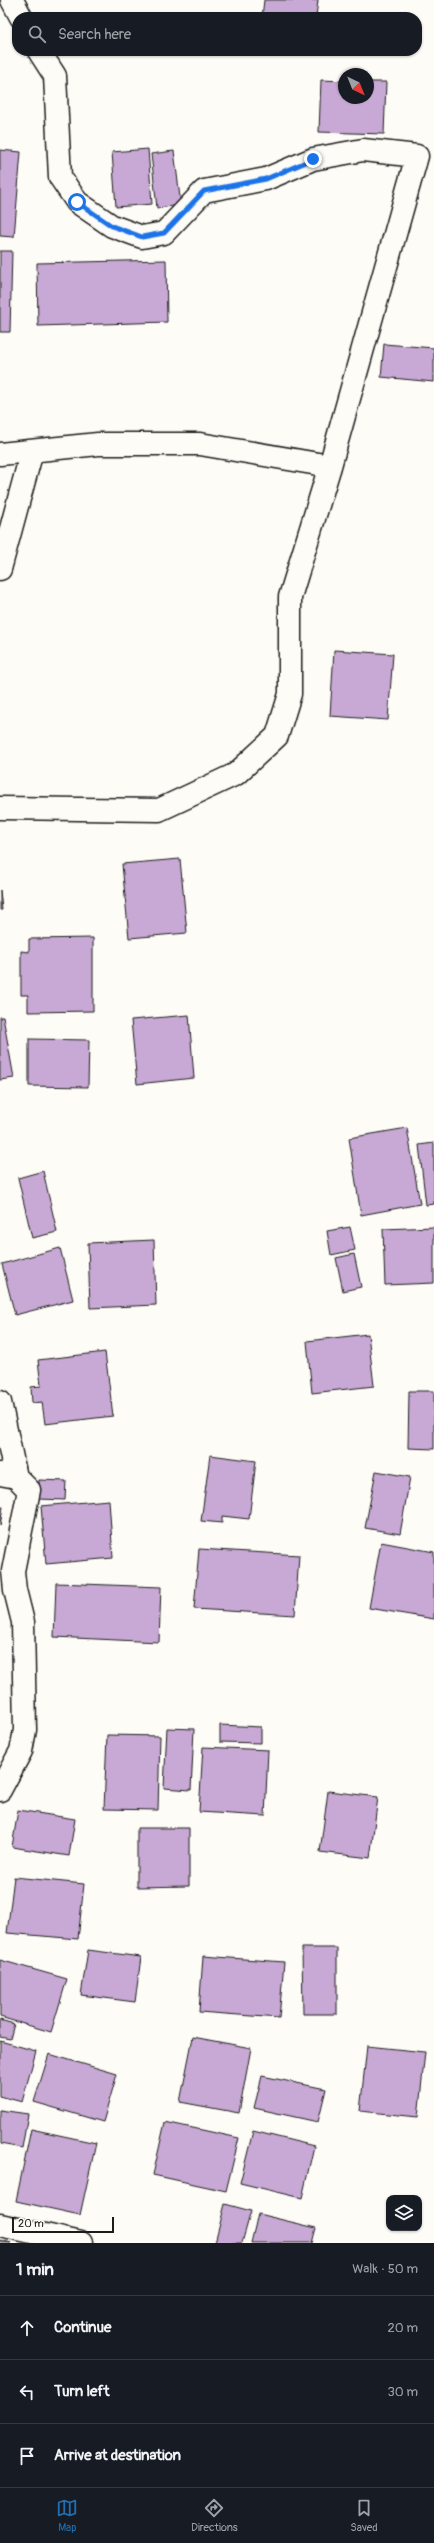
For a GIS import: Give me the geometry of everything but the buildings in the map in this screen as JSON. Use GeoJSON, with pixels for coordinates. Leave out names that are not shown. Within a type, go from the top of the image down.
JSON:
{"type":"FeatureCollection","features":[{"type":"Feature","properties":{"kind":"street"},"geometry":{"type":"LineString","coordinates":[[12,0],[18,12]]}},
{"type":"Feature","properties":{"kind":"street"},"geometry":{"type":"LineString","coordinates":[[0,808],[158,810],[236,774],[277,736],[290,694],[290,597],[330,466],[417,156],[362,150],[313,159],[266,179],[204,191],[164,233],[142,237],[112,226],[77,202],[60,177],[55,76],[42,56]]}},
{"type":"Feature","properties":{"kind":"street"},"geometry":{"type":"LineString","coordinates":[[0,454],[98,444],[200,444],[330,466]]}},
{"type":"Feature","properties":{"kind":"street"},"geometry":{"type":"LineString","coordinates":[[0,569],[32,451]]}},
{"type":"Feature","properties":{"kind":"street"},"geometry":{"type":"LineString","coordinates":[[0,1402],[8,1476],[29,1490],[13,1571],[15,1590],[24,1622],[25,1730],[21,1751],[0,1790]]}},
{"type":"Feature","properties":{"kind":"street"},"geometry":{"type":"LineString","coordinates":[[0,2225],[71,2239],[81,2243]]}},
{"type":"Feature","properties":{"kind":"route"},"geometry":{"type":"LineString","coordinates":[[77,202],[112,226],[142,237],[164,233],[204,191],[266,179],[313,159]]}}]}
